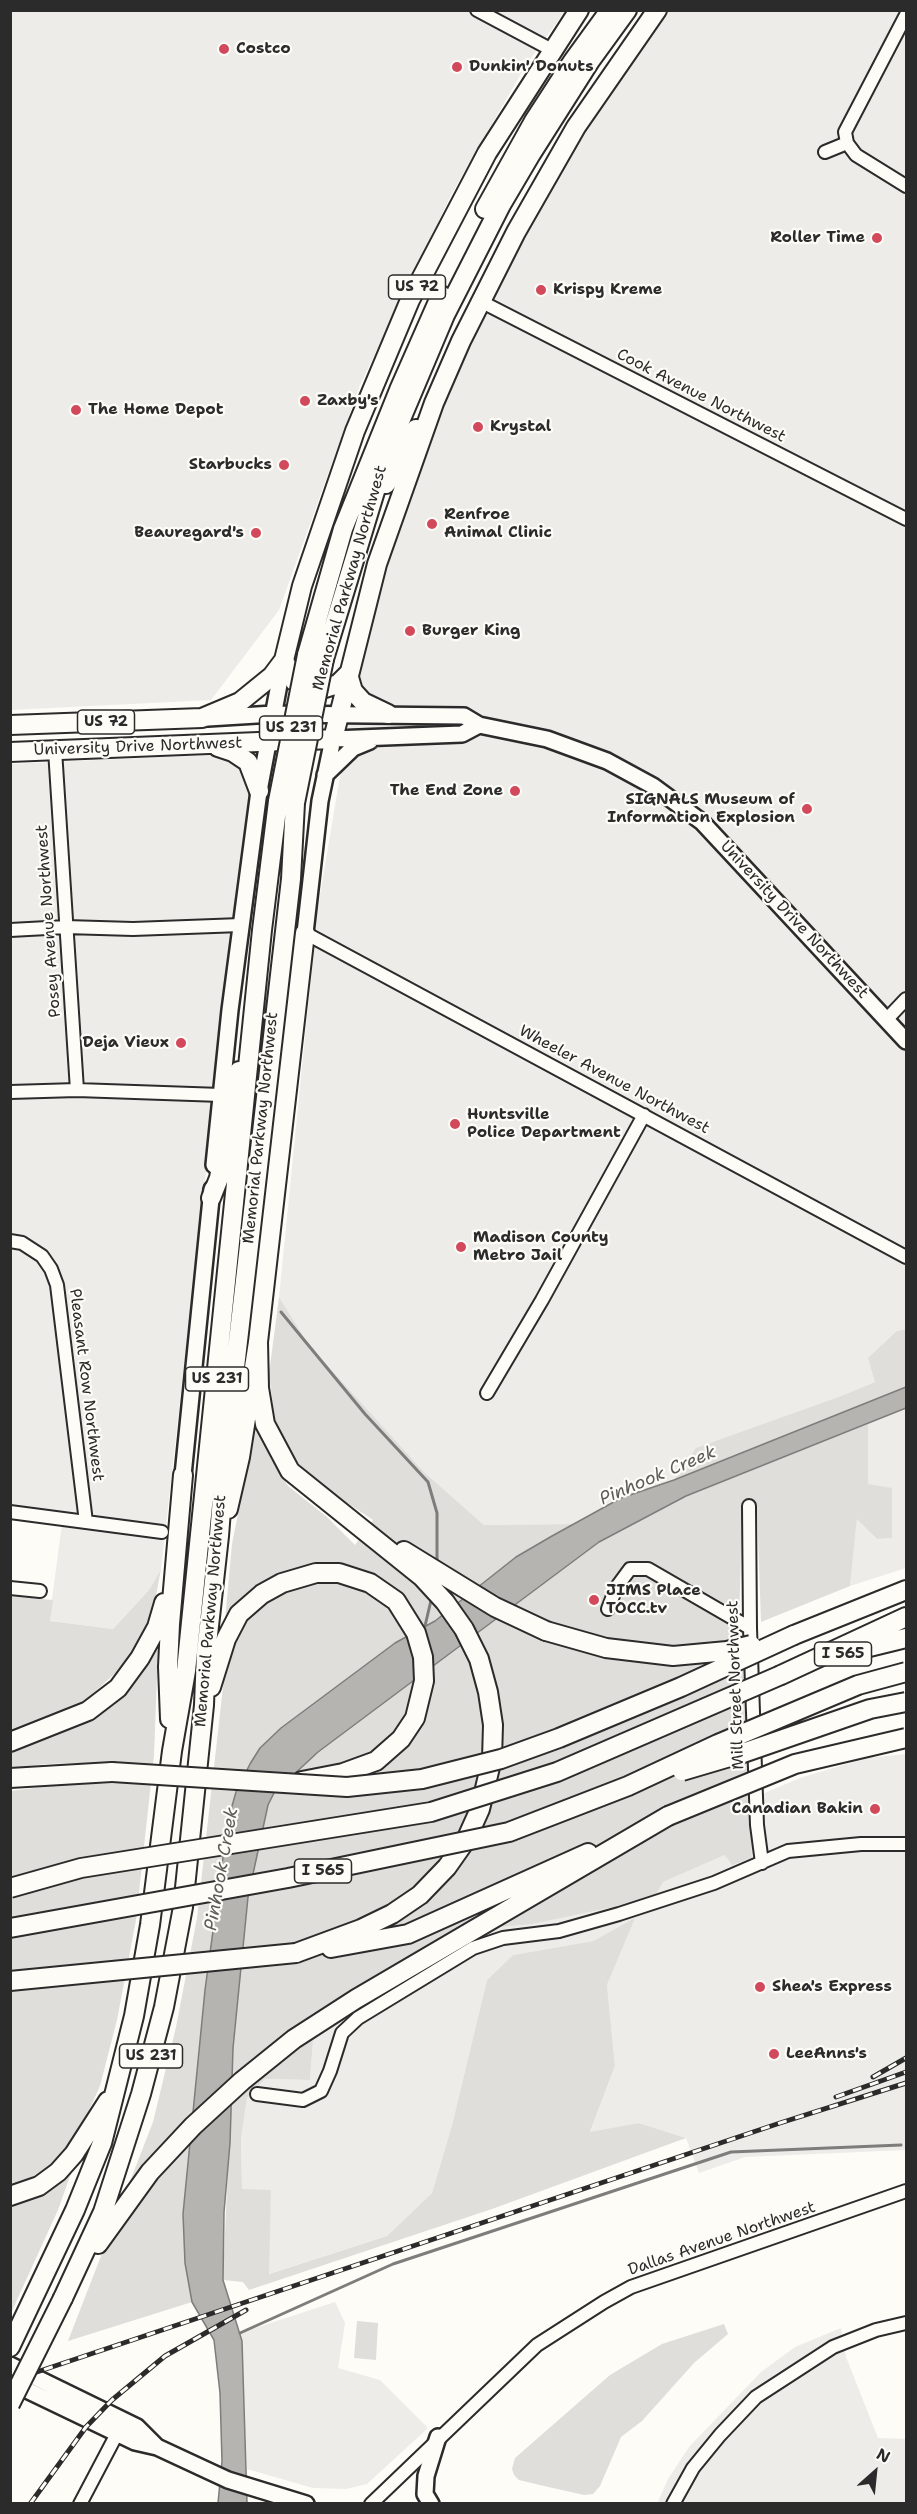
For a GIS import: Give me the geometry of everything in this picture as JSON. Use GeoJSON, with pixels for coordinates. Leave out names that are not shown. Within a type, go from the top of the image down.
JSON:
{"type":"FeatureCollection","features":[{"type":"Feature","properties":{"kind":"highway","name":"US 72"},"geometry":{"type":"LineString","coordinates":[[202,718],[240,702],[272,676],[284,660],[302,586],[363,410],[436,248],[498,134],[579,10]]}},
{"type":"Feature","properties":{"kind":"highway","name":"Memorial Parkway Northwest"},"geometry":{"type":"LineString","coordinates":[[10,2347],[40,2287],[102,2143],[118,2084],[150,1925],[171,1751],[186,1671],[255,1006],[287,802],[315,657],[343,530],[421,336],[456,264],[534,121],[610,10]]}},
{"type":"Feature","properties":{"kind":"highway","name":"Memorial Parkway Northwest"},"geometry":{"type":"LineString","coordinates":[[315,657],[359,540],[387,452],[426,357],[470,264],[501,205],[558,110],[627,10]]}},
{"type":"Feature","properties":{"kind":"highway"},"geometry":{"type":"LineString","coordinates":[[333,739],[377,564],[434,403],[480,301],[516,232],[576,127],[657,10]]}},
{"type":"Feature","properties":{"kind":"highway"},"geometry":{"type":"LineString","coordinates":[[359,540],[409,441],[434,403]]}},
{"type":"Feature","properties":{"kind":"highway"},"geometry":{"type":"LineString","coordinates":[[343,530],[363,410]]}},
{"type":"Feature","properties":{"kind":"highway"},"geometry":{"type":"LineString","coordinates":[[284,660],[294,681],[313,688],[322,689],[338,684],[348,674]]}},
{"type":"Feature","properties":{"kind":"highway"},"geometry":{"type":"LineString","coordinates":[[348,674],[353,691],[363,702],[388,714]]}},
{"type":"Feature","properties":{"kind":"highway","name":"University Drive Northwest"},"geometry":{"type":"LineString","coordinates":[[10,724],[202,718]]}},
{"type":"Feature","properties":{"kind":"highway","name":"University Drive Northwest"},"geometry":{"type":"LineString","coordinates":[[10,752],[210,746],[333,739]]}},
{"type":"Feature","properties":{"kind":"highway"},"geometry":{"type":"LineString","coordinates":[[210,746],[233,752],[248,762],[259,791]]}},
{"type":"Feature","properties":{"kind":"highway","name":"Memorial Parkway Northwest"},"geometry":{"type":"LineString","coordinates":[[63,2298],[104,2212],[141,2094],[164,2007],[183,1907],[204,1705],[206,1653],[226,1446],[291,879],[287,802]]}},
{"type":"Feature","properties":{"kind":"highway"},"geometry":{"type":"LineString","coordinates":[[219,1536],[234,1487],[258,1342],[305,933]]}},
{"type":"Feature","properties":{"kind":"highway"},"geometry":{"type":"LineString","coordinates":[[211,1198],[219,1178],[232,1102],[255,1006]]}},
{"type":"Feature","properties":{"kind":"highway"},"geometry":{"type":"LineString","coordinates":[[274,1014],[280,1149]]}},
{"type":"Feature","properties":{"kind":"highway"},"geometry":{"type":"LineString","coordinates":[[258,1342],[259,1388],[265,1424],[290,1471],[336,1510],[364,1529],[495,1607],[546,1631],[606,1648],[673,1656],[727,1652],[794,1635]]}},
{"type":"Feature","properties":{"kind":"highway"},"geometry":{"type":"LineString","coordinates":[[171,1751],[168,1668],[174,1566],[183,1475]]}},
{"type":"Feature","properties":{"kind":"highway"},"geometry":{"type":"LineString","coordinates":[[296,1953],[377,1922],[406,1905],[428,1888],[457,1854],[474,1824],[485,1793],[492,1759],[493,1725],[488,1692],[478,1659],[464,1629],[445,1602],[422,1577],[364,1529]]}},
{"type":"Feature","properties":{"kind":"highway"},"geometry":{"type":"LineString","coordinates":[[10,1742],[88,1711],[118,1688],[140,1658],[157,1627],[174,1566]]}},
{"type":"Feature","properties":{"kind":"highway"},"geometry":{"type":"LineString","coordinates":[[204,1705],[226,1640],[239,1614],[262,1594],[282,1583],[305,1575],[328,1573],[350,1576],[370,1583],[388,1595],[404,1611],[420,1644],[424,1669],[423,1694],[409,1728],[394,1747],[376,1761],[343,1773],[285,1784]]}},
{"type":"Feature","properties":{"kind":"highway"},"geometry":{"type":"LineString","coordinates":[[10,1780],[37,1775],[111,1772],[347,1787],[422,1779],[501,1759],[681,1687],[794,1635],[906,1590]]}},
{"type":"Feature","properties":{"kind":"highway"},"geometry":{"type":"LineString","coordinates":[[780,1675],[906,1617]]}},
{"type":"Feature","properties":{"kind":"highway","name":"I 565"},"geometry":{"type":"LineString","coordinates":[[10,1888],[81,1868],[431,1812],[557,1772],[780,1675],[863,1648],[906,1638]]}},
{"type":"Feature","properties":{"kind":"highway","name":"I 565"},"geometry":{"type":"LineString","coordinates":[[10,1928],[453,1846],[509,1833],[628,1786],[769,1722],[858,1686],[906,1672]]}},
{"type":"Feature","properties":{"kind":"highway"},"geometry":{"type":"LineString","coordinates":[[628,1786],[743,1753],[870,1709],[906,1702]]}},
{"type":"Feature","properties":{"kind":"highway"},"geometry":{"type":"LineString","coordinates":[[10,1981],[296,1953],[408,1934],[669,1816],[795,1764],[906,1738]]}},
{"type":"Feature","properties":{"kind":"highway"},"geometry":{"type":"LineString","coordinates":[[63,2298],[125,2204],[150,2172],[242,2081],[294,2039],[356,1999],[669,1816]]}},
{"type":"Feature","properties":{"kind":"highway"},"geometry":{"type":"LineString","coordinates":[[10,2196],[39,2186],[67,2164],[118,2084]]}},
{"type":"Feature","properties":{"kind":"highway","name":"US 231"},"geometry":{"type":"LineString","coordinates":[[10,2404],[63,2298]]}},
{"type":"Feature","properties":{"kind":"main road"},"geometry":{"type":"LineString","coordinates":[[183,1475],[220,1095],[241,925],[259,791],[284,660]]}},
{"type":"Feature","properties":{"kind":"main road","name":"University Drive Northwest"},"geometry":{"type":"LineString","coordinates":[[202,718],[273,714],[464,716],[479,725],[547,739],[607,761],[680,805],[729,850],[906,1041]]}},
{"type":"Feature","properties":{"kind":"main road","name":"University Drive Northwest"},"geometry":{"type":"LineString","coordinates":[[333,739],[462,734],[479,725]]}},
{"type":"Feature","properties":{"kind":"main road"},"geometry":{"type":"LineString","coordinates":[[325,775],[353,748],[378,737]]}},
{"type":"Feature","properties":{"kind":"main road"},"geometry":{"type":"LineString","coordinates":[[305,933],[320,801],[333,739]]}},
{"type":"Feature","properties":{"kind":"main road"},"geometry":{"type":"LineString","coordinates":[[259,791],[269,777],[278,773],[296,775],[311,782],[320,801]]}},
{"type":"Feature","properties":{"kind":"main road"},"geometry":{"type":"LineString","coordinates":[[10,2365],[121,2427],[135,2442],[157,2446],[257,2490],[306,2504]]}},
{"type":"Feature","properties":{"kind":"main road"},"geometry":{"type":"LineString","coordinates":[[10,2382],[121,2427]]}},
{"type":"Feature","properties":{"kind":"main road"},"geometry":{"type":"LineString","coordinates":[[431,2504],[425,2494],[426,2476],[438,2437]]}},
{"type":"Feature","properties":{"kind":"street"},"geometry":{"type":"LineString","coordinates":[[477,10],[552,50]]}},
{"type":"Feature","properties":{"kind":"street"},"geometry":{"type":"LineString","coordinates":[[906,15],[845,132],[847,143],[856,155],[906,186]]}},
{"type":"Feature","properties":{"kind":"street"},"geometry":{"type":"LineString","coordinates":[[825,152],[847,143]]}},
{"type":"Feature","properties":{"kind":"street","name":"Cook Avenue Northwest"},"geometry":{"type":"LineString","coordinates":[[480,301],[906,519]]}},
{"type":"Feature","properties":{"kind":"street","name":"Posey Avenue Northwest"},"geometry":{"type":"LineString","coordinates":[[55,750],[77,1090]]}},
{"type":"Feature","properties":{"kind":"street"},"geometry":{"type":"LineString","coordinates":[[10,930],[241,925]]}},
{"type":"Feature","properties":{"kind":"street","name":"Wheeler Avenue Northwest"},"geometry":{"type":"LineString","coordinates":[[305,933],[904,1253]]}},
{"type":"Feature","properties":{"kind":"street"},"geometry":{"type":"LineString","coordinates":[[887,1020],[906,999]]}},
{"type":"Feature","properties":{"kind":"street"},"geometry":{"type":"LineString","coordinates":[[10,1092],[77,1090],[220,1095]]}},
{"type":"Feature","properties":{"kind":"street"},"geometry":{"type":"LineString","coordinates":[[487,1393],[542,1300],[644,1115]]}},
{"type":"Feature","properties":{"kind":"street","name":"Pleasant Row Northwest"},"geometry":{"type":"LineString","coordinates":[[10,1241],[22,1244],[42,1256],[51,1269],[57,1285],[86,1522]]}},
{"type":"Feature","properties":{"kind":"street","name":"Mill Street Northwest"},"geometry":{"type":"LineString","coordinates":[[749,1506],[750,1628],[757,1825],[762,1863]]}},
{"type":"Feature","properties":{"kind":"street"},"geometry":{"type":"LineString","coordinates":[[10,1512],[162,1532]]}},
{"type":"Feature","properties":{"kind":"street"},"geometry":{"type":"LineString","coordinates":[[608,1609],[616,1588],[630,1569],[648,1569],[750,1628]]}},
{"type":"Feature","properties":{"kind":"street"},"geometry":{"type":"LineString","coordinates":[[10,1588],[40,1591]]}},
{"type":"Feature","properties":{"kind":"street"},"geometry":{"type":"LineString","coordinates":[[257,2094],[303,2100],[321,2091],[342,2032],[358,2018],[473,1948],[503,1938],[559,1931],[619,1914],[762,1863],[788,1851],[861,1844],[906,1844]]}},
{"type":"Feature","properties":{"kind":"street","name":"Dallas Avenue Northwest"},"geometry":{"type":"LineString","coordinates":[[371,2504],[438,2437],[537,2345],[631,2287],[904,2193]]}},
{"type":"Feature","properties":{"kind":"street"},"geometry":{"type":"LineString","coordinates":[[673,2504],[693,2468],[720,2434],[756,2397],[833,2346],[876,2330],[906,2323]]}},
{"type":"Feature","properties":{"kind":"street"},"geometry":{"type":"LineString","coordinates":[[80,2504],[121,2427]]}},
{"type":"Feature","properties":{"kind":"shaded area"},"geometry":{"type":"Polygon","coordinates":[[[10,11],[565,11],[526,65],[451,195],[360,385],[279,610],[211,700],[11,710],[10,11]]]}},
{"type":"Feature","properties":{"kind":"shaded area"},"geometry":{"type":"Polygon","coordinates":[[[669,11],[906,11],[906,1329],[897,1331],[875,1382],[697,1448],[674,1480],[621,1498],[574,1524],[484,1525],[424,1472],[309,1345],[279,1297],[318,907],[359,663],[389,548],[438,412],[497,280],[566,157],[644,41],[669,11]]]}},
{"type":"Feature","properties":{"kind":"shaded area"},"geometry":{"type":"Polygon","coordinates":[[[227,754],[246,769],[250,782],[161,1569],[149,1590],[113,1629],[49,1621],[62,1524],[11,1515],[10,764],[227,754]]]}},
{"type":"Feature","properties":{"kind":"shaded area"},"geometry":{"type":"Polygon","coordinates":[[[279,1297],[309,1345],[424,1472],[484,1525],[574,1524],[516,1557],[435,1621],[395,1643],[281,1728],[260,1748],[250,1764],[236,1792],[228,1820],[205,1990],[183,2214],[185,2263],[192,2302],[68,2341],[153,2122],[176,2027],[197,1918],[225,1669],[234,1637],[244,1618],[261,1602],[307,1582],[328,1581],[329,1566],[309,1566],[290,1572],[261,1586],[239,1602],[225,1620],[232,1544],[256,1423],[270,1457],[288,1486],[327,1517],[355,1545],[373,1520],[323,1487],[293,1458],[274,1417],[269,1374],[279,1297]]]}},
{"type":"Feature","properties":{"kind":"shaded area"},"geometry":{"type":"Polygon","coordinates":[[[906,1329],[906,1387],[674,1480],[696,1448],[875,1382],[868,1358],[897,1331],[906,1329]]]}},
{"type":"Feature","properties":{"kind":"shaded area"},"geometry":{"type":"Polygon","coordinates":[[[906,1408],[906,1568],[850,1586],[857,1518],[877,1539],[892,1538],[868,1485],[868,1424],[906,1408]]]}},
{"type":"Feature","properties":{"kind":"shaded area"},"geometry":{"type":"Polygon","coordinates":[[[868,1424],[868,1484],[892,1488],[892,1538],[877,1539],[857,1519],[850,1586],[761,1622],[757,1505],[749,1500],[742,1509],[739,1627],[743,1639],[752,1858],[732,1865],[725,1855],[663,1882],[656,1894],[628,1904],[533,1924],[462,1931],[338,2001],[313,2041],[310,2080],[265,2079],[247,2098],[241,2139],[242,2189],[271,2190],[269,2274],[387,2236],[432,2193],[452,2125],[487,1980],[513,1955],[593,1941],[635,1918],[607,1985],[615,2066],[590,2132],[639,2123],[686,2138],[492,2209],[249,2290],[243,2282],[223,2280],[233,2048],[248,1897],[268,1805],[274,1793],[318,1752],[599,1542],[686,1496],[868,1424]]]}},
{"type":"Feature","properties":{"kind":"shaded area"},"geometry":{"type":"Polygon","coordinates":[[[161,1569],[152,1617],[139,1645],[121,1668],[79,1706],[11,1731],[10,1596],[53,1600],[50,1621],[113,1629],[149,1590],[161,1569]]]}},
{"type":"Feature","properties":{"kind":"shaded area"},"geometry":{"type":"Polygon","coordinates":[[[158,1650],[154,1755],[136,1920],[117,2020],[100,2086],[80,2130],[60,2158],[17,2187],[11,2188],[11,1791],[56,1785],[122,1783],[122,1762],[45,1764],[11,1769],[11,1748],[62,1730],[151,1651],[158,1650]]]}},
{"type":"Feature","properties":{"kind":"shaded area"},"geometry":{"type":"Polygon","coordinates":[[[906,1754],[906,2150],[745,2157],[699,2173],[686,2138],[639,2123],[590,2133],[615,2066],[607,1985],[634,1919],[593,1941],[513,1955],[487,1980],[452,2125],[432,2193],[387,2236],[268,2274],[271,2190],[242,2190],[241,2139],[247,2098],[265,2079],[310,2080],[313,2041],[338,2001],[462,1931],[533,1924],[628,1904],[663,1882],[725,1855],[752,1858],[748,1800],[800,1778],[867,1758],[906,1754]]]}},
{"type":"Feature","properties":{"kind":"shaded area"},"geometry":{"type":"Polygon","coordinates":[[[74,2165],[58,2210],[11,2313],[11,2204],[17,2204],[53,2187],[74,2165]]]}},
{"type":"Feature","properties":{"kind":"shaded area"},"geometry":{"type":"Polygon","coordinates":[[[335,2302],[345,2323],[338,2368],[380,2380],[428,2428],[367,2484],[346,2489],[313,2488],[247,2469],[240,2333],[335,2302]]]}},
{"type":"Feature","properties":{"kind":"shaded area"},"geometry":{"type":"Polygon","coordinates":[[[357,2321],[378,2323],[376,2360],[354,2358],[357,2321]]]}},
{"type":"Feature","properties":{"kind":"shaded area"},"geometry":{"type":"Polygon","coordinates":[[[724,2324],[728,2334],[694,2363],[642,2421],[621,2437],[600,2486],[593,2494],[584,2495],[519,2480],[514,2475],[512,2469],[515,2458],[610,2375],[662,2344],[724,2324]]]}},
{"type":"Feature","properties":{"kind":"shaded area"},"geometry":{"type":"Polygon","coordinates":[[[841,2328],[846,2357],[878,2438],[906,2439],[906,2503],[657,2504],[668,2479],[689,2447],[761,2372],[795,2347],[841,2328]]]}},
{"type":"Feature","properties":{"kind":"water","name":"Pinhook Creek"},"geometry":{"type":"Polygon","coordinates":[[[906,1387],[906,1408],[686,1496],[599,1542],[318,1752],[274,1793],[268,1805],[248,1897],[233,2048],[230,2143],[224,2212],[223,2280],[242,2341],[247,2503],[218,2503],[222,2461],[220,2393],[214,2340],[192,2302],[185,2263],[183,2214],[205,1990],[228,1820],[236,1792],[250,1764],[260,1748],[281,1728],[395,1643],[435,1621],[516,1557],[552,1536],[621,1498],[674,1480],[906,1387]]]}},
{"type":"Feature","properties":{"kind":"waterway"},"geometry":{"type":"LineString","coordinates":[[281,1312],[365,1414],[428,1482],[437,1513],[437,1563]]}},
{"type":"Feature","properties":{"kind":"waterway"},"geometry":{"type":"LineString","coordinates":[[425,1626],[432,1596]]}},
{"type":"Feature","properties":{"kind":"waterway"},"geometry":{"type":"LineString","coordinates":[[240,2333],[393,2264],[731,2152],[901,2145]]}},
{"type":"Feature","properties":{"kind":"railway"},"geometry":{"type":"LineString","coordinates":[[873,2077],[906,2058]]}},
{"type":"Feature","properties":{"kind":"railway"},"geometry":{"type":"LineString","coordinates":[[836,2097],[906,2072]]}},
{"type":"Feature","properties":{"kind":"railway"},"geometry":{"type":"LineString","coordinates":[[10,2381],[780,2123],[906,2083]]}},
{"type":"Feature","properties":{"kind":"railway"},"geometry":{"type":"LineString","coordinates":[[30,2504],[86,2427],[112,2400],[165,2356],[246,2310]]}},
{"type":"Feature","properties":{"kind":"place","name":"Costco"},"geometry":{"type":"Point","coordinates":[224,49]}},
{"type":"Feature","properties":{"kind":"place","name":"Dunkin' Donuts"},"geometry":{"type":"Point","coordinates":[457,67]}},
{"type":"Feature","properties":{"kind":"place","name":"Roller Time"},"geometry":{"type":"Point","coordinates":[877,238]}},
{"type":"Feature","properties":{"kind":"place","name":"Krispy Kreme"},"geometry":{"type":"Point","coordinates":[541,290]}},
{"type":"Feature","properties":{"kind":"place","name":"Zaxby's"},"geometry":{"type":"Point","coordinates":[305,401]}},
{"type":"Feature","properties":{"kind":"place","name":"The Home Depot"},"geometry":{"type":"Point","coordinates":[76,410]}},
{"type":"Feature","properties":{"kind":"place","name":"Krystal"},"geometry":{"type":"Point","coordinates":[478,427]}},
{"type":"Feature","properties":{"kind":"place","name":"Starbucks"},"geometry":{"type":"Point","coordinates":[284,465]}},
{"type":"Feature","properties":{"kind":"place","name":"Renfroe Animal Clinic"},"geometry":{"type":"Point","coordinates":[432,524]}},
{"type":"Feature","properties":{"kind":"place","name":"Beauregard's"},"geometry":{"type":"Point","coordinates":[256,533]}},
{"type":"Feature","properties":{"kind":"place","name":"Burger King"},"geometry":{"type":"Point","coordinates":[410,631]}},
{"type":"Feature","properties":{"kind":"place","name":"The End Zone"},"geometry":{"type":"Point","coordinates":[515,791]}},
{"type":"Feature","properties":{"kind":"place","name":"SIGNALS Museum of Information Explosion"},"geometry":{"type":"Point","coordinates":[807,809]}},
{"type":"Feature","properties":{"kind":"place","name":"Deja Vieux"},"geometry":{"type":"Point","coordinates":[181,1043]}},
{"type":"Feature","properties":{"kind":"place","name":"Huntsville Police Department"},"geometry":{"type":"Point","coordinates":[455,1124]}},
{"type":"Feature","properties":{"kind":"place","name":"Madison County Metro Jail"},"geometry":{"type":"Point","coordinates":[461,1247]}},
{"type":"Feature","properties":{"kind":"place","name":"JIMS Place TOCC.tv"},"geometry":{"type":"Point","coordinates":[594,1600]}},
{"type":"Feature","properties":{"kind":"place","name":"Canadian Bakin"},"geometry":{"type":"Point","coordinates":[875,1809]}},
{"type":"Feature","properties":{"kind":"place","name":"Shea's Express"},"geometry":{"type":"Point","coordinates":[760,1987]}},
{"type":"Feature","properties":{"kind":"place","name":"LeeAnns's"},"geometry":{"type":"Point","coordinates":[774,2054]}}]}
